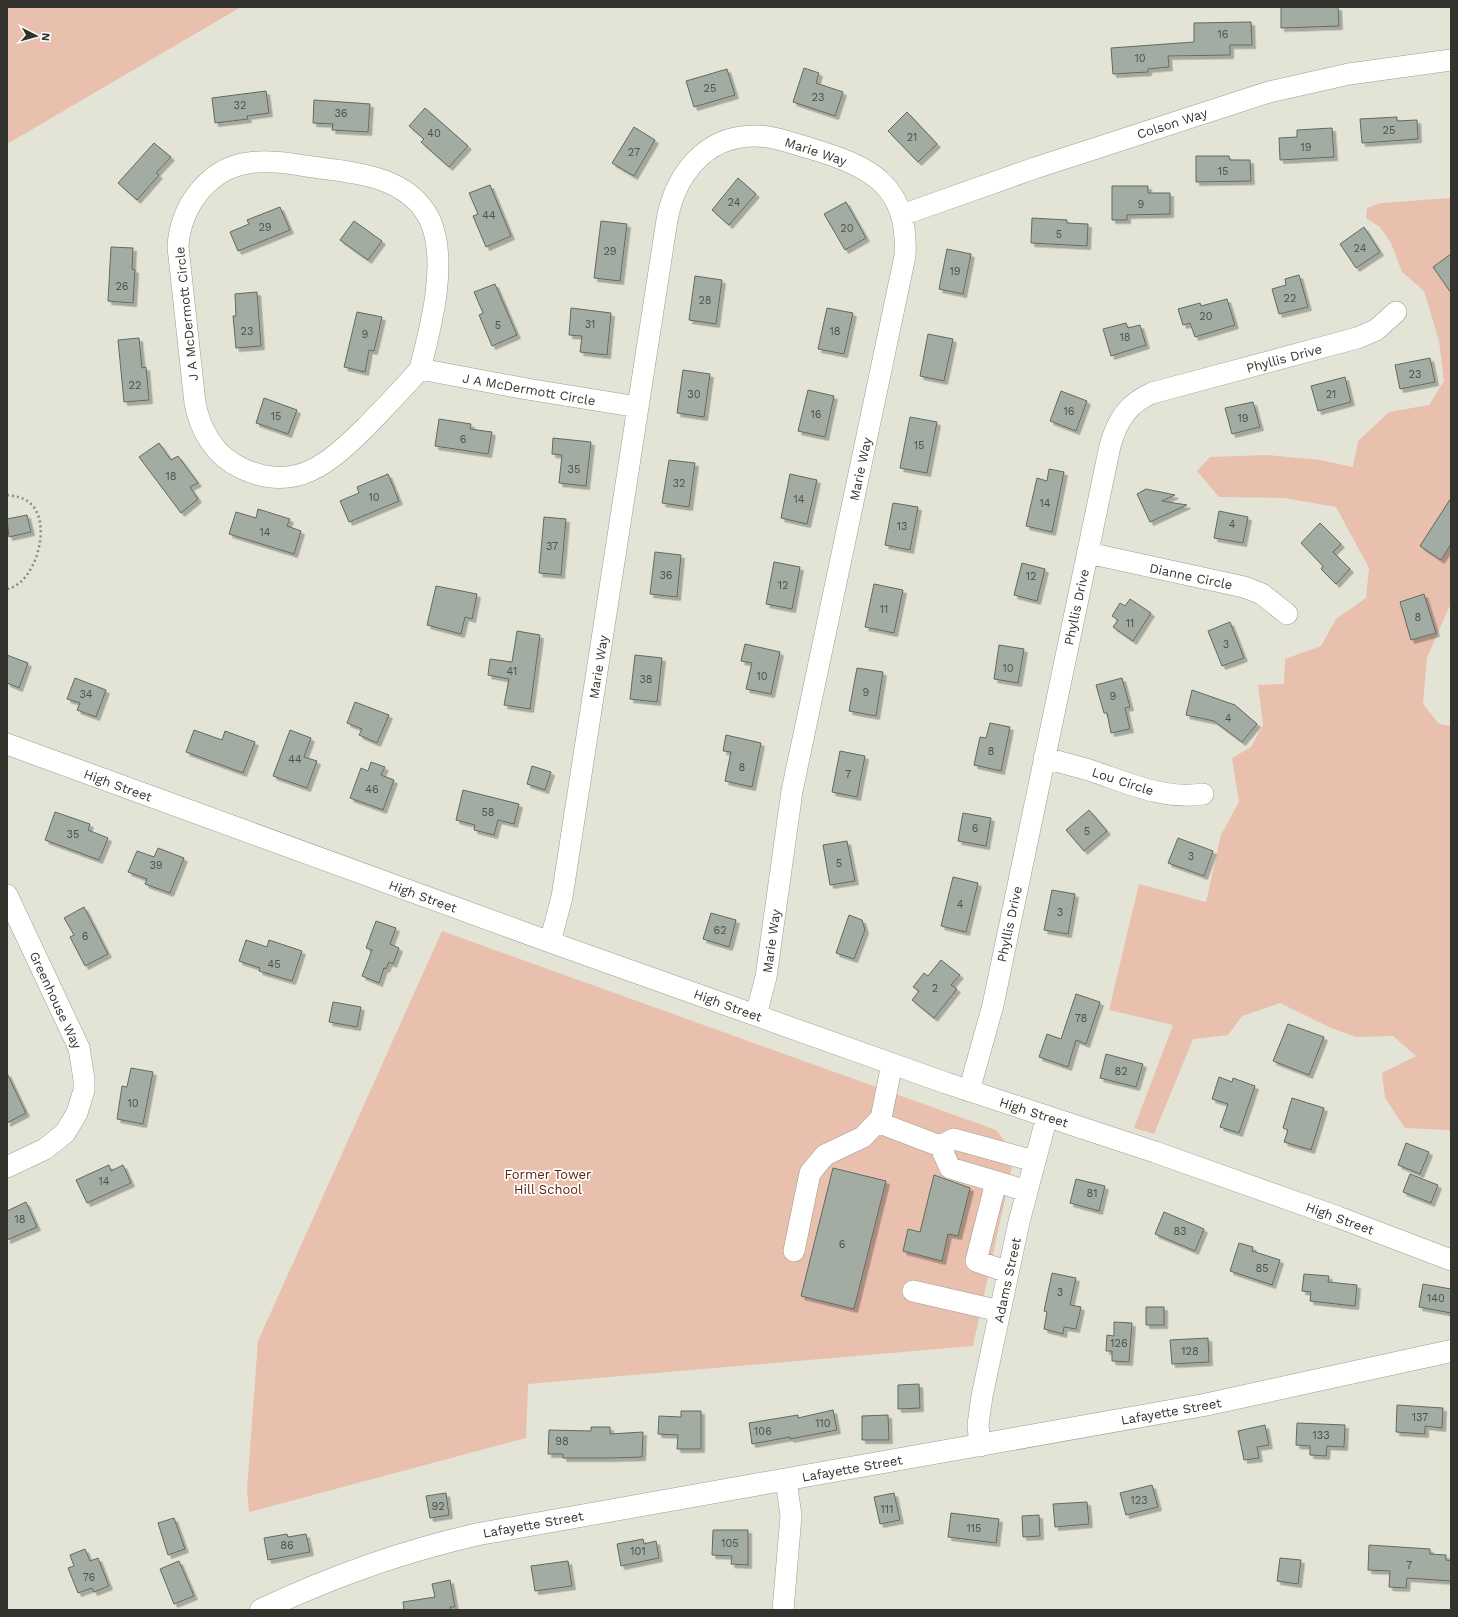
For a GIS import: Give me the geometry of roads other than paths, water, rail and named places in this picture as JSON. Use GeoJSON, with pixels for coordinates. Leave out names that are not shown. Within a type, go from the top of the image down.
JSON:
{"type":"FeatureCollection","features":[{"type":"Feature","properties":{"kind":"main road","name":"Lafayette Street"},"geometry":{"type":"LineString","coordinates":[[261,1610],[364,1567],[410,1551],[448,1541],[504,1529],[980,1446],[1239,1398],[1451,1352]]}},
{"type":"Feature","properties":{"kind":"street","name":"Colson Way"},"geometry":{"type":"LineString","coordinates":[[902,215],[1035,168],[1269,92],[1348,74],[1451,60]]}},
{"type":"Feature","properties":{"kind":"street","name":"Marie Way"},"geometry":{"type":"LineString","coordinates":[[550,942],[562,897],[670,206],[678,183],[686,172],[712,148],[732,139],[753,136],[773,138],[834,156],[856,164],[873,175],[893,196],[902,215],[905,233],[903,268],[792,791],[766,977],[756,1015]]}},
{"type":"Feature","properties":{"kind":"street","name":"J A McDermott Circle"},"geometry":{"type":"LineString","coordinates":[[257,162],[280,163],[370,175],[393,184],[414,198],[429,218],[437,242],[438,253],[435,297],[427,342],[420,369],[396,396],[341,451],[322,466],[298,475],[272,476],[247,471],[226,458],[209,440],[202,428],[194,403],[178,247],[182,221],[194,198],[208,183],[223,172],[235,166],[257,162]]}},
{"type":"Feature","properties":{"kind":"street","name":"Phyllis Drive"},"geometry":{"type":"LineString","coordinates":[[969,1091],[993,1005],[1044,758],[1114,434],[1124,413],[1141,398],[1164,389],[1357,338],[1376,330],[1396,312]]}},
{"type":"Feature","properties":{"kind":"street","name":"J A McDermott Circle"},"geometry":{"type":"LineString","coordinates":[[420,369],[527,389],[638,407]]}},
{"type":"Feature","properties":{"kind":"street","name":"Dianne Circle"},"geometry":{"type":"LineString","coordinates":[[1088,553],[1244,587],[1262,594],[1287,614]]}},
{"type":"Feature","properties":{"kind":"street","name":"High Street"},"geometry":{"type":"LineString","coordinates":[[8,747],[892,1064],[1285,1198],[1451,1260]]}},
{"type":"Feature","properties":{"kind":"street","name":"Lou Circle"},"geometry":{"type":"LineString","coordinates":[[1044,758],[1075,766],[1161,793],[1185,796],[1203,794]]}},
{"type":"Feature","properties":{"kind":"street","name":"Greenhouse Way"},"geometry":{"type":"LineString","coordinates":[[7,895],[79,1048],[84,1079],[84,1090],[77,1113],[65,1133],[45,1149],[7,1167]]}},
{"type":"Feature","properties":{"kind":"street"},"geometry":{"type":"LineString","coordinates":[[794,1251],[810,1172],[825,1155],[863,1137],[881,1118],[892,1064]]}},
{"type":"Feature","properties":{"kind":"street","name":"Adams Street"},"geometry":{"type":"LineString","coordinates":[[980,1446],[978,1416],[1026,1191],[1047,1116]]}},
{"type":"Feature","properties":{"kind":"street"},"geometry":{"type":"LineString","coordinates":[[877,1122],[940,1146],[950,1168],[1026,1191]]}},
{"type":"Feature","properties":{"kind":"street"},"geometry":{"type":"LineString","coordinates":[[940,1146],[954,1139],[1034,1161]]}},
{"type":"Feature","properties":{"kind":"street"},"geometry":{"type":"LineString","coordinates":[[996,1182],[976,1261],[1008,1272]]}},
{"type":"Feature","properties":{"kind":"street"},"geometry":{"type":"LineString","coordinates":[[913,1291],[1000,1311]]}},
{"type":"Feature","properties":{"kind":"street"},"geometry":{"type":"LineString","coordinates":[[783,1610],[791,1516],[786,1480]]}},
{"type":"Feature","properties":{"kind":"park label","name":"Former Tower Hill School"},"geometry":{"type":"Point","coordinates":[548,1182]}}]}
